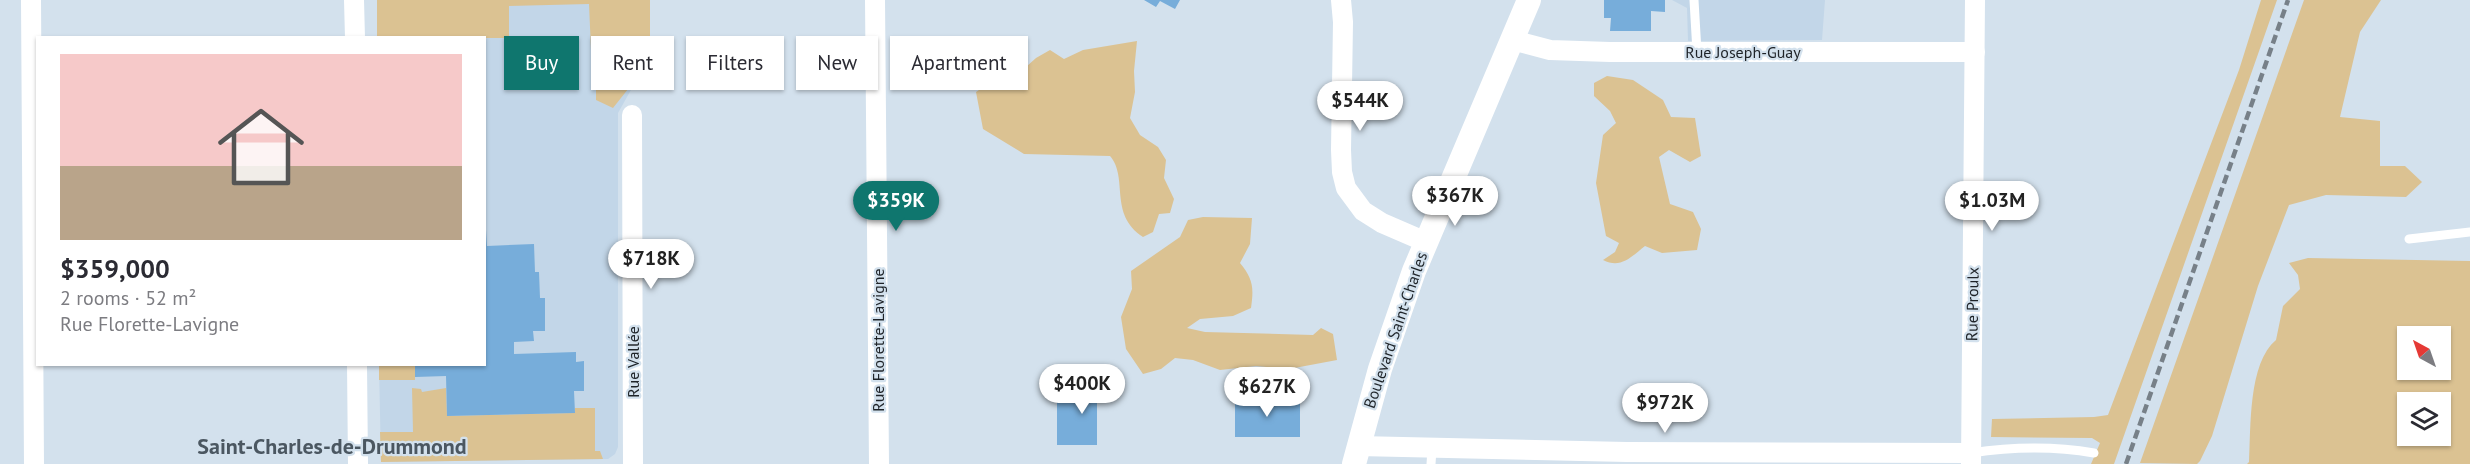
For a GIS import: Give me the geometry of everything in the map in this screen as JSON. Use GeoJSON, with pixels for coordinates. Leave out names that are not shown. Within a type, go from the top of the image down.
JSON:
{"type":"FeatureCollection","features":[{"type":"Feature","properties":{"kind":"street"},"geometry":{"type":"LineString","coordinates":[[31,0],[34,464]]}},
{"type":"Feature","properties":{"kind":"street"},"geometry":{"type":"LineString","coordinates":[[354,0],[354,36]]}},
{"type":"Feature","properties":{"kind":"street","name":"Rue Florette-Lavigne"},"geometry":{"type":"LineString","coordinates":[[875,0],[879,464]]}},
{"type":"Feature","properties":{"kind":"street"},"geometry":{"type":"LineString","coordinates":[[1341,0],[1343,22],[1341,150],[1342,172],[1346,188],[1363,211],[1382,223],[1426,242]]}},
{"type":"Feature","properties":{"kind":"street","name":"Boulevard Saint-Charles"},"geometry":{"type":"LineString","coordinates":[[1356,455],[1380,369],[1426,242],[1528,0]]}},
{"type":"Feature","properties":{"kind":"street","name":"Rue Proulx"},"geometry":{"type":"LineString","coordinates":[[1971,458],[1975,0]]}},
{"type":"Feature","properties":{"kind":"street","name":"Rue Joseph-Guay"},"geometry":{"type":"LineString","coordinates":[[1512,40],[1550,50],[1975,52]]}},
{"type":"Feature","properties":{"kind":"street","name":"Rue Vallée"},"geometry":{"type":"LineString","coordinates":[[632,115],[633,464]]}},
{"type":"Feature","properties":{"kind":"street"},"geometry":{"type":"LineString","coordinates":[[357,366],[358,464]]}},
{"type":"Feature","properties":{"kind":"street"},"geometry":{"type":"LineString","coordinates":[[1356,455],[1971,458]]}},
{"type":"Feature","properties":{"kind":"lane"},"geometry":{"type":"LineString","coordinates":[[1694,0],[1697,52]]}},
{"type":"Feature","properties":{"kind":"lane"},"geometry":{"type":"LineString","coordinates":[[2409,239],[2470,232]]}},
{"type":"Feature","properties":{"kind":"lane"},"geometry":{"type":"LineString","coordinates":[[1971,458],[1994,450],[2073,449],[2094,453]]}},
{"type":"Feature","properties":{"kind":"shaded area"},"geometry":{"type":"Polygon","coordinates":[[[377,0],[650,0],[650,36],[591,36],[591,90],[631,90],[618,113],[618,447],[615,454],[608,459],[381,462],[379,366],[486,366],[486,36],[377,36],[377,0]]]}},
{"type":"Feature","properties":{"kind":"shaded area"},"geometry":{"type":"Polygon","coordinates":[[[377,0],[650,0],[650,36],[591,36],[591,50],[589,4],[509,6],[509,36],[486,38],[486,36],[377,36],[377,0]]]}},
{"type":"Feature","properties":{"kind":"shaded area"},"geometry":{"type":"Polygon","coordinates":[[[1672,0],[1825,0],[1822,40],[1688,41],[1687,8],[1672,0]]]}},
{"type":"Feature","properties":{"kind":"shaded area"},"geometry":{"type":"Polygon","coordinates":[[[2261,0],[2277,0],[2114,464],[2091,464],[2100,443],[2092,438],[1991,437],[1992,419],[2108,415],[2239,70],[2261,0]]]}},
{"type":"Feature","properties":{"kind":"shaded area"},"geometry":{"type":"Polygon","coordinates":[[[2304,0],[2381,0],[2360,32],[2340,117],[2380,121],[2380,166],[2405,166],[2422,182],[2406,197],[2326,195],[2289,205],[2258,286],[2212,436],[2200,461],[2197,464],[2140,463],[2304,0]]]}},
{"type":"Feature","properties":{"kind":"shaded area"},"geometry":{"type":"Polygon","coordinates":[[[1137,41],[1134,71],[1135,92],[1130,118],[1140,135],[1158,147],[1166,160],[1164,178],[1174,199],[1170,213],[1159,214],[1153,232],[1143,237],[1132,228],[1126,218],[1122,207],[1118,175],[1110,156],[1024,154],[983,129],[976,92],[979,90],[1028,90],[1028,65],[1036,58],[1050,50],[1064,59],[1083,50],[1137,41]]]}},
{"type":"Feature","properties":{"kind":"shaded area"},"geometry":{"type":"Polygon","coordinates":[[[1607,76],[1633,80],[1663,100],[1671,117],[1695,118],[1701,156],[1690,162],[1669,150],[1659,157],[1670,204],[1693,212],[1701,229],[1697,250],[1662,253],[1645,246],[1621,262],[1603,260],[1615,252],[1619,243],[1606,236],[1596,183],[1603,135],[1616,123],[1610,111],[1594,96],[1594,83],[1607,76]]]}},
{"type":"Feature","properties":{"kind":"shaded area"},"geometry":{"type":"Polygon","coordinates":[[[596,90],[627,90],[613,108],[596,100],[596,90]]]}},
{"type":"Feature","properties":{"kind":"shaded area"},"geometry":{"type":"Polygon","coordinates":[[[1203,217],[1252,218],[1250,244],[1240,263],[1252,284],[1251,308],[1233,316],[1200,319],[1187,328],[1205,332],[1313,335],[1321,328],[1333,334],[1337,360],[1289,369],[1256,366],[1220,370],[1193,360],[1175,358],[1161,369],[1143,374],[1126,349],[1121,317],[1132,289],[1131,271],[1180,237],[1188,220],[1203,217]]]}},
{"type":"Feature","properties":{"kind":"shaded area"},"geometry":{"type":"Polygon","coordinates":[[[2308,258],[2470,261],[2470,464],[2247,464],[2249,462],[2253,397],[2260,364],[2267,350],[2276,340],[2283,306],[2300,289],[2298,275],[2289,263],[2308,258]]]}},
{"type":"Feature","properties":{"kind":"shaded area"},"geometry":{"type":"Polygon","coordinates":[[[379,366],[415,366],[415,380],[379,380],[379,366]]]}},
{"type":"Feature","properties":{"kind":"shaded area"},"geometry":{"type":"Polygon","coordinates":[[[412,388],[421,389],[422,392],[446,388],[447,416],[574,413],[575,408],[595,408],[595,451],[600,451],[603,459],[381,462],[380,432],[413,432],[412,388]]]}},
{"type":"Feature","properties":{"kind":"building"},"geometry":{"type":"Polygon","coordinates":[[[1144,0],[1180,0],[1175,9],[1160,1],[1156,7],[1144,0]]]}},
{"type":"Feature","properties":{"kind":"building"},"geometry":{"type":"Polygon","coordinates":[[[1604,0],[1665,0],[1665,12],[1651,11],[1651,31],[1610,31],[1611,18],[1604,18],[1604,0]]]}},
{"type":"Feature","properties":{"kind":"building"},"geometry":{"type":"Polygon","coordinates":[[[486,230],[487,246],[534,244],[535,272],[539,272],[540,298],[545,298],[545,331],[533,331],[534,341],[514,342],[514,354],[576,352],[576,362],[584,361],[584,391],[574,391],[575,413],[447,416],[446,376],[415,377],[415,366],[486,366],[486,230]]]}},
{"type":"Feature","properties":{"kind":"building"},"geometry":{"type":"Polygon","coordinates":[[[1096,373],[1112,373],[1112,402],[1097,402],[1097,445],[1057,445],[1057,398],[1097,398],[1096,373]]]}},
{"type":"Feature","properties":{"kind":"building"},"geometry":{"type":"Polygon","coordinates":[[[1235,399],[1300,399],[1300,437],[1235,437],[1235,399]]]}},
{"type":"Feature","properties":{"kind":"railway"},"geometry":{"type":"LineString","coordinates":[[2126,464],[2288,0]]}},
{"type":"Feature","properties":{"kind":"district","name":"Saint-Charles-de-Drummond"},"geometry":{"type":"Point","coordinates":[332,446]}}]}
